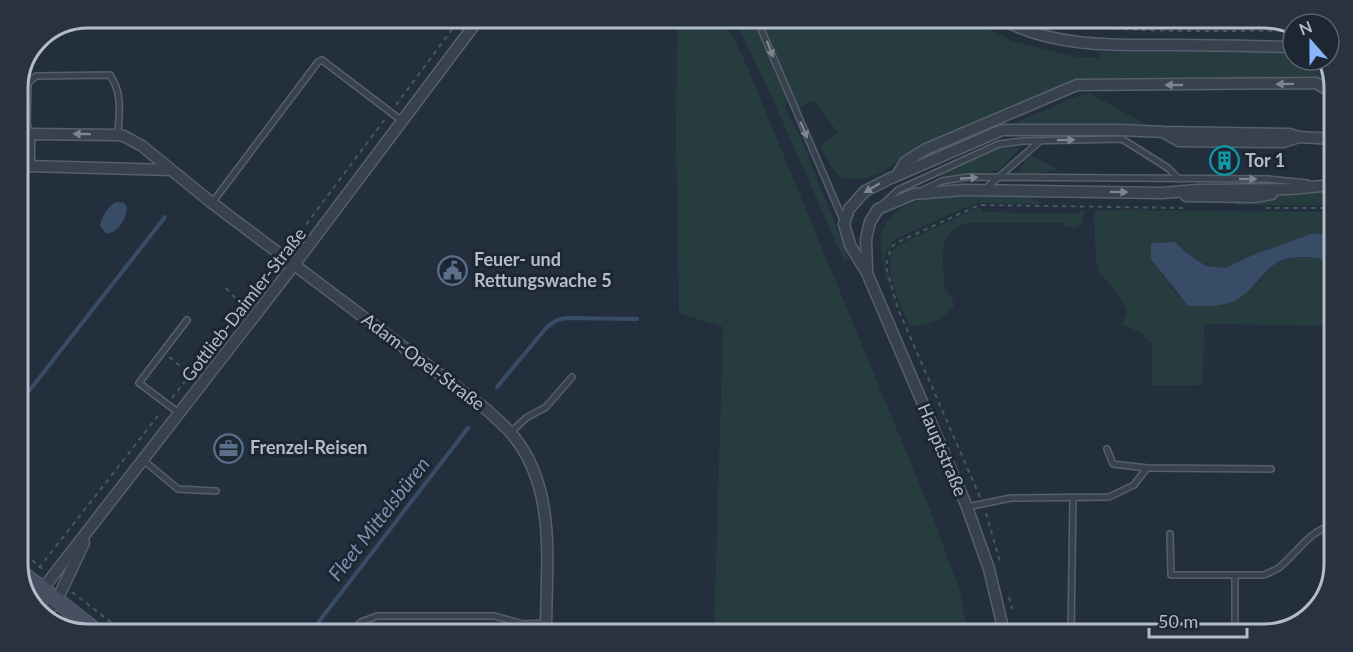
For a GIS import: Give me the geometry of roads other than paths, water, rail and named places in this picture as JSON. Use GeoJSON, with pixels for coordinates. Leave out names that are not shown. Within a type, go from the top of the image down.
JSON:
{"type":"FeatureCollection","features":[{"type":"Feature","properties":{"kind":"street","name":"Gottlieb-Daimler-Straße"},"geometry":{"type":"LineString","coordinates":[[38,595],[294,265],[472,28]]}},
{"type":"Feature","properties":{"kind":"street"},"geometry":{"type":"LineString","coordinates":[[1018,28],[1060,40],[1104,46],[1281,46]]}},
{"type":"Feature","properties":{"kind":"street"},"geometry":{"type":"LineString","coordinates":[[898,174],[905,162],[926,149],[1077,85],[1316,83],[1324,88]]}},
{"type":"Feature","properties":{"kind":"street"},"geometry":{"type":"LineString","coordinates":[[1002,130],[1013,112]]}},
{"type":"Feature","properties":{"kind":"street"},"geometry":{"type":"LineString","coordinates":[[867,273],[850,245],[844,224],[849,208],[865,191],[898,174],[1002,130],[1289,134],[1324,138]]}},
{"type":"Feature","properties":{"kind":"street"},"geometry":{"type":"LineString","coordinates":[[29,134],[29,166],[171,170]]}},
{"type":"Feature","properties":{"kind":"street","name":"Adam-Opel-Straße"},"geometry":{"type":"LineString","coordinates":[[29,134],[118,135],[142,146],[282,257],[487,410],[511,432],[524,451],[542,492],[547,523],[546,624]]}},
{"type":"Feature","properties":{"kind":"street"},"geometry":{"type":"LineString","coordinates":[[867,273],[866,239],[870,222],[879,209],[914,194],[984,190],[1255,197],[1321,185]]}},
{"type":"Feature","properties":{"kind":"street","name":"Hauptstraße"},"geometry":{"type":"LineString","coordinates":[[867,273],[967,507],[989,569],[1002,624]]}},
{"type":"Feature","properties":{"kind":"street","name":"Gottlieb-Daimler-Straße"},"geometry":{"type":"LineString","coordinates":[[50,610],[57,600],[92,526]]}},
{"type":"Feature","properties":{"kind":"street"},"geometry":{"type":"LineString","coordinates":[[31,580],[87,624]]}},
{"type":"Feature","properties":{"kind":"lane"},"geometry":{"type":"LineString","coordinates":[[761,28],[844,224]]}},
{"type":"Feature","properties":{"kind":"lane"},"geometry":{"type":"LineString","coordinates":[[212,203],[318,62],[322,60],[402,121]]}},
{"type":"Feature","properties":{"kind":"lane"},"geometry":{"type":"LineString","coordinates":[[29,82],[36,76],[110,75],[120,96],[118,135]]}},
{"type":"Feature","properties":{"kind":"lane"},"geometry":{"type":"LineString","coordinates":[[879,209],[898,190],[1007,142],[1122,140],[1168,168],[1180,179]]}},
{"type":"Feature","properties":{"kind":"lane"},"geometry":{"type":"LineString","coordinates":[[984,190],[1040,141]]}},
{"type":"Feature","properties":{"kind":"lane"},"geometry":{"type":"LineString","coordinates":[[914,194],[942,182],[968,177],[1268,179],[1321,185]]}},
{"type":"Feature","properties":{"kind":"lane"},"geometry":{"type":"LineString","coordinates":[[179,413],[139,383],[187,320]]}},
{"type":"Feature","properties":{"kind":"lane"},"geometry":{"type":"LineString","coordinates":[[511,432],[526,418],[546,407],[572,377]]}},
{"type":"Feature","properties":{"kind":"lane"},"geometry":{"type":"LineString","coordinates":[[1107,449],[1113,464],[1147,468],[1271,469]]}},
{"type":"Feature","properties":{"kind":"lane"},"geometry":{"type":"LineString","coordinates":[[143,460],[178,489],[216,491]]}},
{"type":"Feature","properties":{"kind":"lane"},"geometry":{"type":"LineString","coordinates":[[967,507],[1011,498],[1109,497],[1134,486],[1147,468]]}},
{"type":"Feature","properties":{"kind":"lane"},"geometry":{"type":"LineString","coordinates":[[1071,624],[1073,497]]}},
{"type":"Feature","properties":{"kind":"lane"},"geometry":{"type":"LineString","coordinates":[[1170,534],[1171,575],[1264,575],[1278,568],[1324,527]]}},
{"type":"Feature","properties":{"kind":"lane"},"geometry":{"type":"LineString","coordinates":[[1234,624],[1235,575]]}},
{"type":"Feature","properties":{"kind":"lane"},"geometry":{"type":"LineString","coordinates":[[359,624],[377,616],[494,616],[523,624]]}},
{"type":"Feature","properties":{"kind":"water"},"geometry":{"type":"Polygon","coordinates":[[[116,202],[124,203],[127,207],[125,216],[118,227],[107,234],[100,226],[101,222],[116,202]]]}},
{"type":"Feature","properties":{"kind":"water"},"geometry":{"type":"Polygon","coordinates":[[[1311,234],[1324,234],[1324,261],[1295,257],[1281,261],[1269,269],[1236,300],[1208,306],[1188,306],[1151,259],[1151,243],[1175,242],[1206,266],[1225,268],[1255,254],[1311,234]]]}},
{"type":"Feature","properties":{"kind":"waterway","name":"Fleet Mittelsbüren"},"geometry":{"type":"LineString","coordinates":[[29,391],[165,217]]}},
{"type":"Feature","properties":{"kind":"waterway","name":"Fleet Mittelsbüren"},"geometry":{"type":"LineString","coordinates":[[497,387],[547,327],[557,320],[566,318],[637,319]]}},
{"type":"Feature","properties":{"kind":"waterway","name":"Fleet Mittelsbüren"},"geometry":{"type":"LineString","coordinates":[[317,624],[468,428]]}},
{"type":"Feature","properties":{"kind":"place","name":"Tor 1"},"geometry":{"type":"Point","coordinates":[1224,161]}},
{"type":"Feature","properties":{"kind":"place","name":"Feuer- und Rettungswache 5"},"geometry":{"type":"Point","coordinates":[453,270]}},
{"type":"Feature","properties":{"kind":"place","name":"Frenzel-Reisen"},"geometry":{"type":"Point","coordinates":[229,448]}}]}
